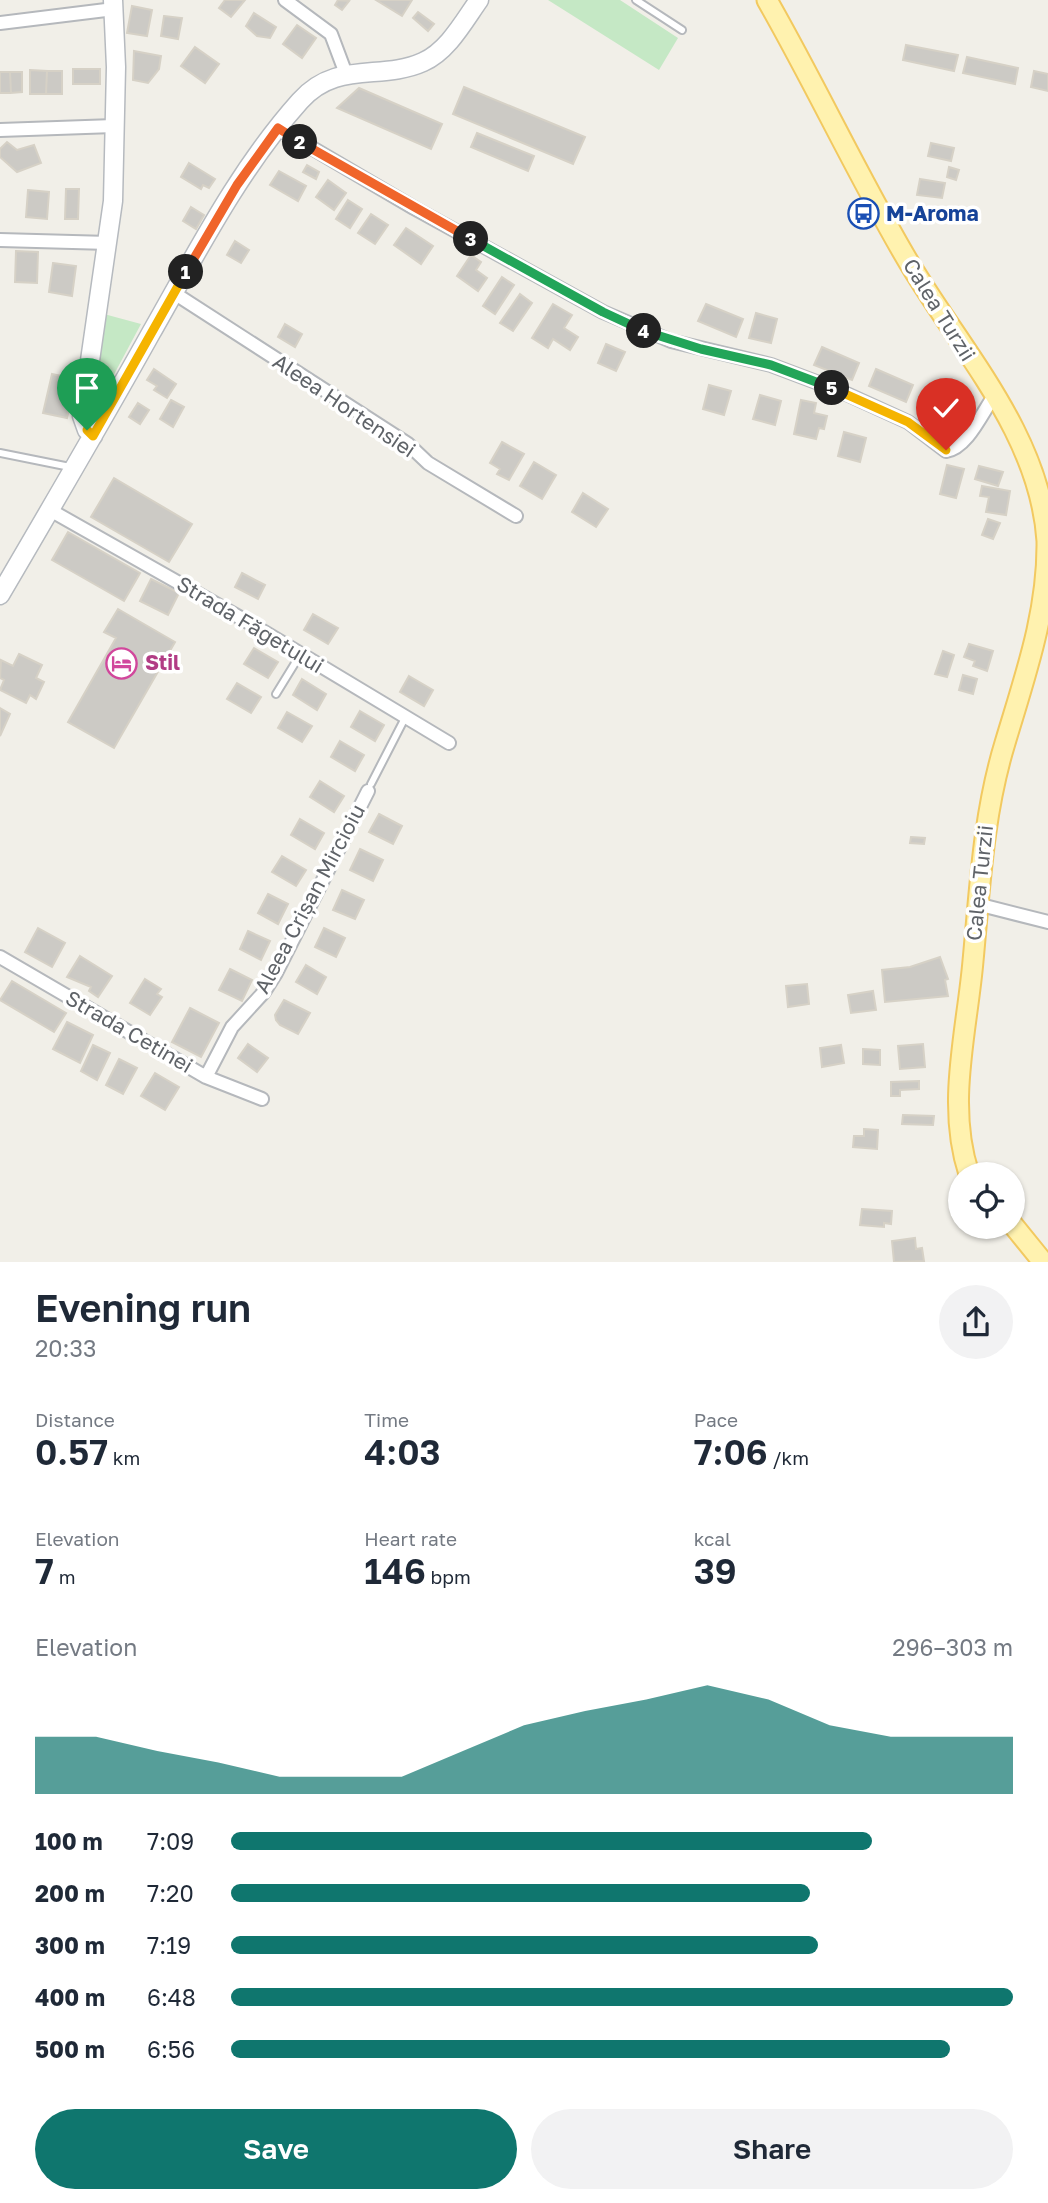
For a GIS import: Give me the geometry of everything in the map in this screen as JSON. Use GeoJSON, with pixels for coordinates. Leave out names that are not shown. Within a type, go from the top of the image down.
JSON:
{"type":"FeatureCollection","features":[{"type":"Feature","properties":{"kind":"main road"},"geometry":{"type":"LineString","coordinates":[[0,595],[237,185],[278,128],[306,95],[346,74],[400,68],[425,62],[447,43],[479,0]]}},
{"type":"Feature","properties":{"kind":"main road","name":"Calea Turzii"},"geometry":{"type":"LineString","coordinates":[[767,0],[905,257],[1016,431],[1032,469],[1045,514],[1048,572],[1038,634],[990,797],[977,904],[973,964],[972,1117],[980,1162]]}},
{"type":"Feature","properties":{"kind":"main road"},"geometry":{"type":"LineString","coordinates":[[93,436],[87,430],[82,416],[109,243],[113,5]]}},
{"type":"Feature","properties":{"kind":"main road","name":"Calea Turzii"},"geometry":{"type":"LineString","coordinates":[[966,1162],[961,1136],[959,1101],[962,1037],[973,964]]}},
{"type":"Feature","properties":{"kind":"main road"},"geometry":{"type":"LineString","coordinates":[[1008,1239],[1026,1262]]}},
{"type":"Feature","properties":{"kind":"main road"},"geometry":{"type":"LineString","coordinates":[[1024,1239],[1043,1262]]}},
{"type":"Feature","properties":{"kind":"street"},"geometry":{"type":"LineString","coordinates":[[285,0],[331,34],[346,74]]}},
{"type":"Feature","properties":{"kind":"street"},"geometry":{"type":"LineString","coordinates":[[0,23],[113,5]]}},
{"type":"Feature","properties":{"kind":"street"},"geometry":{"type":"LineString","coordinates":[[0,123],[84,122],[111,126]]}},
{"type":"Feature","properties":{"kind":"street"},"geometry":{"type":"LineString","coordinates":[[0,130],[111,126]]}},
{"type":"Feature","properties":{"kind":"street"},"geometry":{"type":"LineString","coordinates":[[278,128],[603,312],[671,341],[771,365],[841,391],[908,422],[946,450],[957,449],[964,442],[994,396]]}},
{"type":"Feature","properties":{"kind":"street"},"geometry":{"type":"LineString","coordinates":[[0,240],[109,243]]}},
{"type":"Feature","properties":{"kind":"street","name":"Aleea Hortensiei"},"geometry":{"type":"LineString","coordinates":[[174,293],[408,444],[428,463],[516,516]]}},
{"type":"Feature","properties":{"kind":"street","name":"Strada Făgetului"},"geometry":{"type":"LineString","coordinates":[[50,510],[449,743]]}},
{"type":"Feature","properties":{"kind":"street","name":"Aleea Crișan Mircioiu"},"geometry":{"type":"LineString","coordinates":[[206,1077],[232,1027],[264,992],[276,973],[370,787]]}},
{"type":"Feature","properties":{"kind":"street"},"geometry":{"type":"LineString","coordinates":[[977,904],[1048,922]]}},
{"type":"Feature","properties":{"kind":"street","name":"Strada Cetinei"},"geometry":{"type":"LineString","coordinates":[[0,957],[206,1077],[262,1099]]}},
{"type":"Feature","properties":{"kind":"lane"},"geometry":{"type":"LineString","coordinates":[[636,0],[682,30]]}},
{"type":"Feature","properties":{"kind":"lane"},"geometry":{"type":"LineString","coordinates":[[0,453],[74,468]]}},
{"type":"Feature","properties":{"kind":"lane"},"geometry":{"type":"LineString","coordinates":[[276,694],[300,655]]}},
{"type":"Feature","properties":{"kind":"lane"},"geometry":{"type":"LineString","coordinates":[[370,787],[406,716]]}},
{"type":"Feature","properties":{"kind":"green space"},"geometry":{"type":"Polygon","coordinates":[[[548,0],[620,0],[678,38],[659,70],[548,0]]]}},
{"type":"Feature","properties":{"kind":"green space"},"geometry":{"type":"Polygon","coordinates":[[[104,314],[141,324],[96,408],[87,402],[104,314]]]}},
{"type":"Feature","properties":{"kind":"building"},"geometry":{"type":"Polygon","coordinates":[[[225,0],[245,0],[231,17],[219,8],[225,0]]]}},
{"type":"Feature","properties":{"kind":"building"},"geometry":{"type":"Polygon","coordinates":[[[338,0],[349,1],[342,10],[335,5],[338,0]]]}},
{"type":"Feature","properties":{"kind":"building"},"geometry":{"type":"Polygon","coordinates":[[[376,0],[412,0],[402,16],[376,0]]]}},
{"type":"Feature","properties":{"kind":"building"},"geometry":{"type":"Polygon","coordinates":[[[132,6],[152,10],[147,36],[127,33],[132,6]]]}},
{"type":"Feature","properties":{"kind":"building"},"geometry":{"type":"Polygon","coordinates":[[[418,12],[434,24],[428,31],[413,18],[418,12]]]}},
{"type":"Feature","properties":{"kind":"building"},"geometry":{"type":"Polygon","coordinates":[[[254,13],[276,27],[270,38],[257,36],[246,26],[254,13]]]}},
{"type":"Feature","properties":{"kind":"building"},"geometry":{"type":"Polygon","coordinates":[[[164,16],[182,18],[178,39],[161,36],[164,16]]]}},
{"type":"Feature","properties":{"kind":"building"},"geometry":{"type":"Polygon","coordinates":[[[297,25],[316,38],[302,58],[283,44],[297,25]]]}},
{"type":"Feature","properties":{"kind":"building"},"geometry":{"type":"Polygon","coordinates":[[[906,45],[958,55],[954,71],[903,60],[906,45]]]}},
{"type":"Feature","properties":{"kind":"building"},"geometry":{"type":"Polygon","coordinates":[[[195,47],[219,64],[205,83],[181,66],[195,47]]]}},
{"type":"Feature","properties":{"kind":"building"},"geometry":{"type":"Polygon","coordinates":[[[134,51],[161,56],[159,69],[148,83],[133,80],[134,51]]]}},
{"type":"Feature","properties":{"kind":"building"},"geometry":{"type":"Polygon","coordinates":[[[967,57],[1018,68],[1015,84],[963,73],[967,57]]]}},
{"type":"Feature","properties":{"kind":"building"},"geometry":{"type":"Polygon","coordinates":[[[73,69],[100,69],[100,84],[73,84],[73,69]]]}},
{"type":"Feature","properties":{"kind":"building"},"geometry":{"type":"Polygon","coordinates":[[[30,70],[47,71],[46,94],[30,94],[30,70]]]}},
{"type":"Feature","properties":{"kind":"building"},"geometry":{"type":"Polygon","coordinates":[[[47,71],[62,71],[62,94],[46,94],[47,71]]]}},
{"type":"Feature","properties":{"kind":"building"},"geometry":{"type":"Polygon","coordinates":[[[1034,71],[1048,74],[1048,91],[1031,87],[1034,71]]]}},
{"type":"Feature","properties":{"kind":"building"},"geometry":{"type":"Polygon","coordinates":[[[0,72],[10,72],[11,93],[0,93],[0,72]]]}},
{"type":"Feature","properties":{"kind":"building"},"geometry":{"type":"Polygon","coordinates":[[[10,72],[22,72],[22,92],[11,93],[10,72]]]}},
{"type":"Feature","properties":{"kind":"building"},"geometry":{"type":"Polygon","coordinates":[[[464,87],[585,137],[573,164],[453,114],[464,87]]]}},
{"type":"Feature","properties":{"kind":"building"},"geometry":{"type":"Polygon","coordinates":[[[359,88],[442,124],[431,149],[337,108],[359,88]]]}},
{"type":"Feature","properties":{"kind":"building"},"geometry":{"type":"Polygon","coordinates":[[[477,133],[534,156],[528,171],[471,147],[477,133]]]}},
{"type":"Feature","properties":{"kind":"building"},"geometry":{"type":"Polygon","coordinates":[[[7,142],[17,150],[34,145],[41,163],[17,172],[0,157],[0,149],[7,142]]]}},
{"type":"Feature","properties":{"kind":"building"},"geometry":{"type":"Polygon","coordinates":[[[931,143],[954,148],[951,161],[928,156],[931,143]]]}},
{"type":"Feature","properties":{"kind":"building"},"geometry":{"type":"Polygon","coordinates":[[[189,163],[215,179],[209,188],[203,185],[201,189],[181,177],[189,163]]]}},
{"type":"Feature","properties":{"kind":"building"},"geometry":{"type":"Polygon","coordinates":[[[307,165],[319,172],[316,179],[303,172],[307,165]]]}},
{"type":"Feature","properties":{"kind":"building"},"geometry":{"type":"Polygon","coordinates":[[[949,167],[959,170],[956,180],[947,177],[949,167]]]}},
{"type":"Feature","properties":{"kind":"building"},"geometry":{"type":"Polygon","coordinates":[[[279,171],[306,186],[298,201],[270,185],[279,171]]]}},
{"type":"Feature","properties":{"kind":"building"},"geometry":{"type":"Polygon","coordinates":[[[920,179],[945,183],[942,198],[917,195],[920,179]]]}},
{"type":"Feature","properties":{"kind":"building"},"geometry":{"type":"Polygon","coordinates":[[[328,180],[346,193],[334,210],[316,197],[328,180]]]}},
{"type":"Feature","properties":{"kind":"building"},"geometry":{"type":"Polygon","coordinates":[[[66,189],[79,189],[78,219],[65,219],[66,189]]]}},
{"type":"Feature","properties":{"kind":"building"},"geometry":{"type":"Polygon","coordinates":[[[28,190],[49,192],[47,219],[26,217],[28,190]]]}},
{"type":"Feature","properties":{"kind":"building"},"geometry":{"type":"Polygon","coordinates":[[[348,200],[362,209],[350,228],[336,219],[348,200]]]}},
{"type":"Feature","properties":{"kind":"building"},"geometry":{"type":"Polygon","coordinates":[[[191,207],[204,215],[196,229],[183,221],[191,207]]]}},
{"type":"Feature","properties":{"kind":"building"},"geometry":{"type":"Polygon","coordinates":[[[371,214],[388,225],[375,244],[358,233],[371,214]]]}},
{"type":"Feature","properties":{"kind":"building"},"geometry":{"type":"Polygon","coordinates":[[[406,228],[433,246],[421,264],[394,245],[406,228]]]}},
{"type":"Feature","properties":{"kind":"building"},"geometry":{"type":"Polygon","coordinates":[[[235,241],[249,250],[241,263],[227,255],[235,241]]]}},
{"type":"Feature","properties":{"kind":"building"},"geometry":{"type":"Polygon","coordinates":[[[16,251],[38,252],[37,283],[15,282],[16,251]]]}},
{"type":"Feature","properties":{"kind":"building"},"geometry":{"type":"Polygon","coordinates":[[[471,255],[481,262],[476,270],[487,278],[478,291],[457,276],[471,255]]]}},
{"type":"Feature","properties":{"kind":"building"},"geometry":{"type":"Polygon","coordinates":[[[53,263],[76,266],[72,296],[49,292],[53,263]]]}},
{"type":"Feature","properties":{"kind":"building"},"geometry":{"type":"Polygon","coordinates":[[[502,277],[514,285],[495,314],[483,306],[502,277]]]}},
{"type":"Feature","properties":{"kind":"building"},"geometry":{"type":"Polygon","coordinates":[[[520,294],[532,303],[513,331],[500,323],[520,294]]]}},
{"type":"Feature","properties":{"kind":"building"},"geometry":{"type":"Polygon","coordinates":[[[553,304],[572,315],[564,328],[578,337],[570,350],[553,339],[548,348],[532,338],[553,304]]]}},
{"type":"Feature","properties":{"kind":"building"},"geometry":{"type":"Polygon","coordinates":[[[706,304],[743,319],[736,337],[698,321],[706,304]]]}},
{"type":"Feature","properties":{"kind":"building"},"geometry":{"type":"Polygon","coordinates":[[[756,313],[777,319],[771,343],[749,338],[756,313]]]}},
{"type":"Feature","properties":{"kind":"building"},"geometry":{"type":"Polygon","coordinates":[[[285,324],[302,334],[295,347],[278,337],[285,324]]]}},
{"type":"Feature","properties":{"kind":"building"},"geometry":{"type":"Polygon","coordinates":[[[606,344],[625,352],[616,371],[598,363],[606,344]]]}},
{"type":"Feature","properties":{"kind":"building"},"geometry":{"type":"Polygon","coordinates":[[[822,347],[859,363],[852,380],[814,365],[822,347]]]}},
{"type":"Feature","properties":{"kind":"building"},"geometry":{"type":"Polygon","coordinates":[[[154,369],[176,384],[167,398],[154,390],[157,386],[147,380],[154,369]]]}},
{"type":"Feature","properties":{"kind":"building"},"geometry":{"type":"Polygon","coordinates":[[[876,369],[913,385],[906,402],[869,386],[876,369]]]}},
{"type":"Feature","properties":{"kind":"building"},"geometry":{"type":"Polygon","coordinates":[[[52,374],[76,379],[67,418],[43,413],[52,374]]]}},
{"type":"Feature","properties":{"kind":"building"},"geometry":{"type":"Polygon","coordinates":[[[709,385],[731,391],[724,415],[703,409],[709,385]]]}},
{"type":"Feature","properties":{"kind":"building"},"geometry":{"type":"Polygon","coordinates":[[[760,395],[781,401],[775,425],[753,419],[760,395]]]}},
{"type":"Feature","properties":{"kind":"building"},"geometry":{"type":"Polygon","coordinates":[[[171,400],[184,407],[173,427],[160,419],[171,400]]]}},
{"type":"Feature","properties":{"kind":"building"},"geometry":{"type":"Polygon","coordinates":[[[801,400],[816,403],[814,413],[827,416],[824,429],[819,428],[816,439],[794,434],[801,400]]]}},
{"type":"Feature","properties":{"kind":"building"},"geometry":{"type":"Polygon","coordinates":[[[138,403],[149,410],[140,424],[129,417],[138,403]]]}},
{"type":"Feature","properties":{"kind":"building"},"geometry":{"type":"Polygon","coordinates":[[[844,432],[866,438],[860,462],[838,456],[844,432]]]}},
{"type":"Feature","properties":{"kind":"building"},"geometry":{"type":"Polygon","coordinates":[[[502,442],[524,454],[509,480],[497,474],[500,469],[490,463],[502,442]]]}},
{"type":"Feature","properties":{"kind":"building"},"geometry":{"type":"Polygon","coordinates":[[[534,462],[556,475],[542,499],[520,486],[534,462]]]}},
{"type":"Feature","properties":{"kind":"building"},"geometry":{"type":"Polygon","coordinates":[[[947,465],[964,469],[956,498],[940,494],[947,465]]]}},
{"type":"Feature","properties":{"kind":"building"},"geometry":{"type":"Polygon","coordinates":[[[979,466],[1003,472],[998,486],[975,479],[979,466]]]}},
{"type":"Feature","properties":{"kind":"building"},"geometry":{"type":"Polygon","coordinates":[[[114,478],[192,524],[169,562],[91,517],[114,478]]]}},
{"type":"Feature","properties":{"kind":"building"},"geometry":{"type":"Polygon","coordinates":[[[982,486],[1010,491],[1006,515],[986,512],[989,497],[980,496],[982,486]]]}},
{"type":"Feature","properties":{"kind":"building"},"geometry":{"type":"Polygon","coordinates":[[[583,493],[608,509],[596,527],[572,512],[583,493]]]}},
{"type":"Feature","properties":{"kind":"building"},"geometry":{"type":"Polygon","coordinates":[[[988,519],[1000,523],[993,539],[982,535],[988,519]]]}},
{"type":"Feature","properties":{"kind":"building"},"geometry":{"type":"Polygon","coordinates":[[[68,532],[140,573],[124,601],[52,560],[68,532]]]}},
{"type":"Feature","properties":{"kind":"building"},"geometry":{"type":"Polygon","coordinates":[[[242,573],[265,585],[258,599],[235,587],[242,573]]]}},
{"type":"Feature","properties":{"kind":"building"},"geometry":{"type":"Polygon","coordinates":[[[151,579],[179,593],[168,615],[140,601],[151,579]]]}},
{"type":"Feature","properties":{"kind":"building"},"geometry":{"type":"Polygon","coordinates":[[[118,609],[175,642],[114,748],[68,722],[116,638],[104,632],[118,609]]]}},
{"type":"Feature","properties":{"kind":"building"},"geometry":{"type":"Polygon","coordinates":[[[313,614],[338,628],[328,644],[304,630],[313,614]]]}},
{"type":"Feature","properties":{"kind":"building"},"geometry":{"type":"Polygon","coordinates":[[[969,644],[993,651],[987,671],[973,666],[975,661],[964,657],[969,644]]]}},
{"type":"Feature","properties":{"kind":"building"},"geometry":{"type":"Polygon","coordinates":[[[254,648],[278,662],[268,678],[244,664],[254,648]]]}},
{"type":"Feature","properties":{"kind":"building"},"geometry":{"type":"Polygon","coordinates":[[[943,651],[954,655],[947,677],[935,674],[943,651]]]}},
{"type":"Feature","properties":{"kind":"building"},"geometry":{"type":"Polygon","coordinates":[[[19,654],[42,665],[36,678],[44,682],[36,699],[30,695],[26,703],[0,690],[4,680],[0,678],[1,660],[13,666],[19,654]]]}},
{"type":"Feature","properties":{"kind":"building"},"geometry":{"type":"Polygon","coordinates":[[[963,675],[977,679],[973,694],[959,690],[963,675]]]}},
{"type":"Feature","properties":{"kind":"building"},"geometry":{"type":"Polygon","coordinates":[[[409,676],[433,690],[424,706],[400,692],[409,676]]]}},
{"type":"Feature","properties":{"kind":"building"},"geometry":{"type":"Polygon","coordinates":[[[302,679],[326,694],[317,710],[293,695],[302,679]]]}},
{"type":"Feature","properties":{"kind":"building"},"geometry":{"type":"Polygon","coordinates":[[[237,683],[261,697],[251,713],[227,699],[237,683]]]}},
{"type":"Feature","properties":{"kind":"building"},"geometry":{"type":"Polygon","coordinates":[[[0,708],[10,714],[0,736],[0,708]]]}},
{"type":"Feature","properties":{"kind":"building"},"geometry":{"type":"Polygon","coordinates":[[[360,711],[384,725],[375,741],[351,727],[360,711]]]}},
{"type":"Feature","properties":{"kind":"building"},"geometry":{"type":"Polygon","coordinates":[[[287,712],[312,726],[302,742],[278,728],[287,712]]]}},
{"type":"Feature","properties":{"kind":"building"},"geometry":{"type":"Polygon","coordinates":[[[340,741],[364,755],[355,771],[331,757],[340,741]]]}},
{"type":"Feature","properties":{"kind":"building"},"geometry":{"type":"Polygon","coordinates":[[[320,781],[344,796],[334,812],[310,797],[320,781]]]}},
{"type":"Feature","properties":{"kind":"building"},"geometry":{"type":"Polygon","coordinates":[[[379,814],[402,826],[393,844],[369,832],[379,814]]]}},
{"type":"Feature","properties":{"kind":"building"},"geometry":{"type":"Polygon","coordinates":[[[300,819],[324,833],[315,849],[291,835],[300,819]]]}},
{"type":"Feature","properties":{"kind":"building"},"geometry":{"type":"Polygon","coordinates":[[[911,837],[925,838],[924,844],[910,843],[911,837]]]}},
{"type":"Feature","properties":{"kind":"building"},"geometry":{"type":"Polygon","coordinates":[[[360,849],[383,860],[373,881],[350,870],[360,849]]]}},
{"type":"Feature","properties":{"kind":"building"},"geometry":{"type":"Polygon","coordinates":[[[282,856],[306,870],[296,886],[272,872],[282,856]]]}},
{"type":"Feature","properties":{"kind":"building"},"geometry":{"type":"Polygon","coordinates":[[[342,890],[364,900],[355,919],[333,910],[342,890]]]}},
{"type":"Feature","properties":{"kind":"building"},"geometry":{"type":"Polygon","coordinates":[[[268,894],[288,904],[278,924],[258,913],[268,894]]]}},
{"type":"Feature","properties":{"kind":"building"},"geometry":{"type":"Polygon","coordinates":[[[38,928],[65,943],[52,967],[25,952],[38,928]]]}},
{"type":"Feature","properties":{"kind":"building"},"geometry":{"type":"Polygon","coordinates":[[[324,928],[345,938],[336,957],[315,947],[324,928]]]}},
{"type":"Feature","properties":{"kind":"building"},"geometry":{"type":"Polygon","coordinates":[[[248,931],[270,941],[261,960],[240,949],[248,931]]]}},
{"type":"Feature","properties":{"kind":"building"},"geometry":{"type":"Polygon","coordinates":[[[80,956],[112,976],[98,997],[89,991],[91,987],[67,977],[80,956]]]}},
{"type":"Feature","properties":{"kind":"building"},"geometry":{"type":"Polygon","coordinates":[[[940,957],[948,979],[945,980],[948,996],[885,1002],[882,970],[910,967],[940,957]]]}},
{"type":"Feature","properties":{"kind":"building"},"geometry":{"type":"Polygon","coordinates":[[[306,965],[326,977],[317,994],[296,982],[306,965]]]}},
{"type":"Feature","properties":{"kind":"building"},"geometry":{"type":"Polygon","coordinates":[[[230,969],[252,980],[242,1001],[219,990],[230,969]]]}},
{"type":"Feature","properties":{"kind":"building"},"geometry":{"type":"Polygon","coordinates":[[[145,979],[161,989],[157,994],[162,997],[150,1015],[130,1003],[145,979]]]}},
{"type":"Feature","properties":{"kind":"building"},"geometry":{"type":"Polygon","coordinates":[[[12,981],[66,1013],[54,1032],[0,1000],[12,981]]]}},
{"type":"Feature","properties":{"kind":"building"},"geometry":{"type":"Polygon","coordinates":[[[807,984],[809,1004],[788,1007],[786,986],[807,984]]]}},
{"type":"Feature","properties":{"kind":"building"},"geometry":{"type":"Polygon","coordinates":[[[873,991],[876,1010],[851,1013],[848,995],[873,991]]]}},
{"type":"Feature","properties":{"kind":"building"},"geometry":{"type":"Polygon","coordinates":[[[284,1000],[310,1013],[298,1034],[276,1020],[275,1015],[284,1000]]]}},
{"type":"Feature","properties":{"kind":"building"},"geometry":{"type":"Polygon","coordinates":[[[190,1008],[219,1023],[201,1057],[172,1042],[190,1008]]]}},
{"type":"Feature","properties":{"kind":"building"},"geometry":{"type":"Polygon","coordinates":[[[67,1022],[93,1035],[80,1063],[53,1049],[67,1022]]]}},
{"type":"Feature","properties":{"kind":"building"},"geometry":{"type":"Polygon","coordinates":[[[248,1044],[268,1058],[257,1072],[238,1058],[248,1044]]]}},
{"type":"Feature","properties":{"kind":"building"},"geometry":{"type":"Polygon","coordinates":[[[923,1044],[925,1067],[900,1069],[898,1046],[923,1044]]]}},
{"type":"Feature","properties":{"kind":"building"},"geometry":{"type":"Polygon","coordinates":[[[93,1045],[110,1053],[97,1080],[81,1071],[93,1045]]]}},
{"type":"Feature","properties":{"kind":"building"},"geometry":{"type":"Polygon","coordinates":[[[841,1045],[844,1063],[822,1067],[820,1048],[841,1045]]]}},
{"type":"Feature","properties":{"kind":"building"},"geometry":{"type":"Polygon","coordinates":[[[863,1049],[880,1050],[880,1065],[863,1064],[863,1049]]]}},
{"type":"Feature","properties":{"kind":"building"},"geometry":{"type":"Polygon","coordinates":[[[119,1059],[137,1068],[123,1094],[106,1085],[119,1059]]]}},
{"type":"Feature","properties":{"kind":"building"},"geometry":{"type":"Polygon","coordinates":[[[155,1073],[179,1087],[165,1110],[141,1096],[155,1073]]]}},
{"type":"Feature","properties":{"kind":"building"},"geometry":{"type":"Polygon","coordinates":[[[919,1081],[919,1089],[900,1090],[900,1096],[891,1096],[891,1082],[919,1081]]]}},
{"type":"Feature","properties":{"kind":"building"},"geometry":{"type":"Polygon","coordinates":[[[903,1115],[934,1116],[933,1125],[902,1124],[903,1115]]]}},
{"type":"Feature","properties":{"kind":"building"},"geometry":{"type":"Polygon","coordinates":[[[864,1129],[878,1130],[877,1149],[853,1147],[854,1136],[864,1136],[864,1129]]]}},
{"type":"Feature","properties":{"kind":"building"},"geometry":{"type":"Polygon","coordinates":[[[862,1209],[892,1211],[891,1224],[884,1223],[884,1227],[860,1225],[862,1209]]]}},
{"type":"Feature","properties":{"kind":"building"},"geometry":{"type":"Polygon","coordinates":[[[915,1238],[916,1249],[922,1248],[924,1261],[894,1262],[892,1241],[915,1238]]]}},
{"type":"Feature","properties":{"kind":"place","name":"M-Aroma"},"geometry":{"type":"Point","coordinates":[863,214]}},
{"type":"Feature","properties":{"kind":"place","name":"Stil"},"geometry":{"type":"Point","coordinates":[122,663]}},
{"type":"Feature","properties":{"kind":"route"},"geometry":{"type":"LineString","coordinates":[[87,430],[93,436],[237,185],[278,128],[414,208],[603,312],[671,341],[751,359],[841,391],[908,422],[946,450]]}}]}
